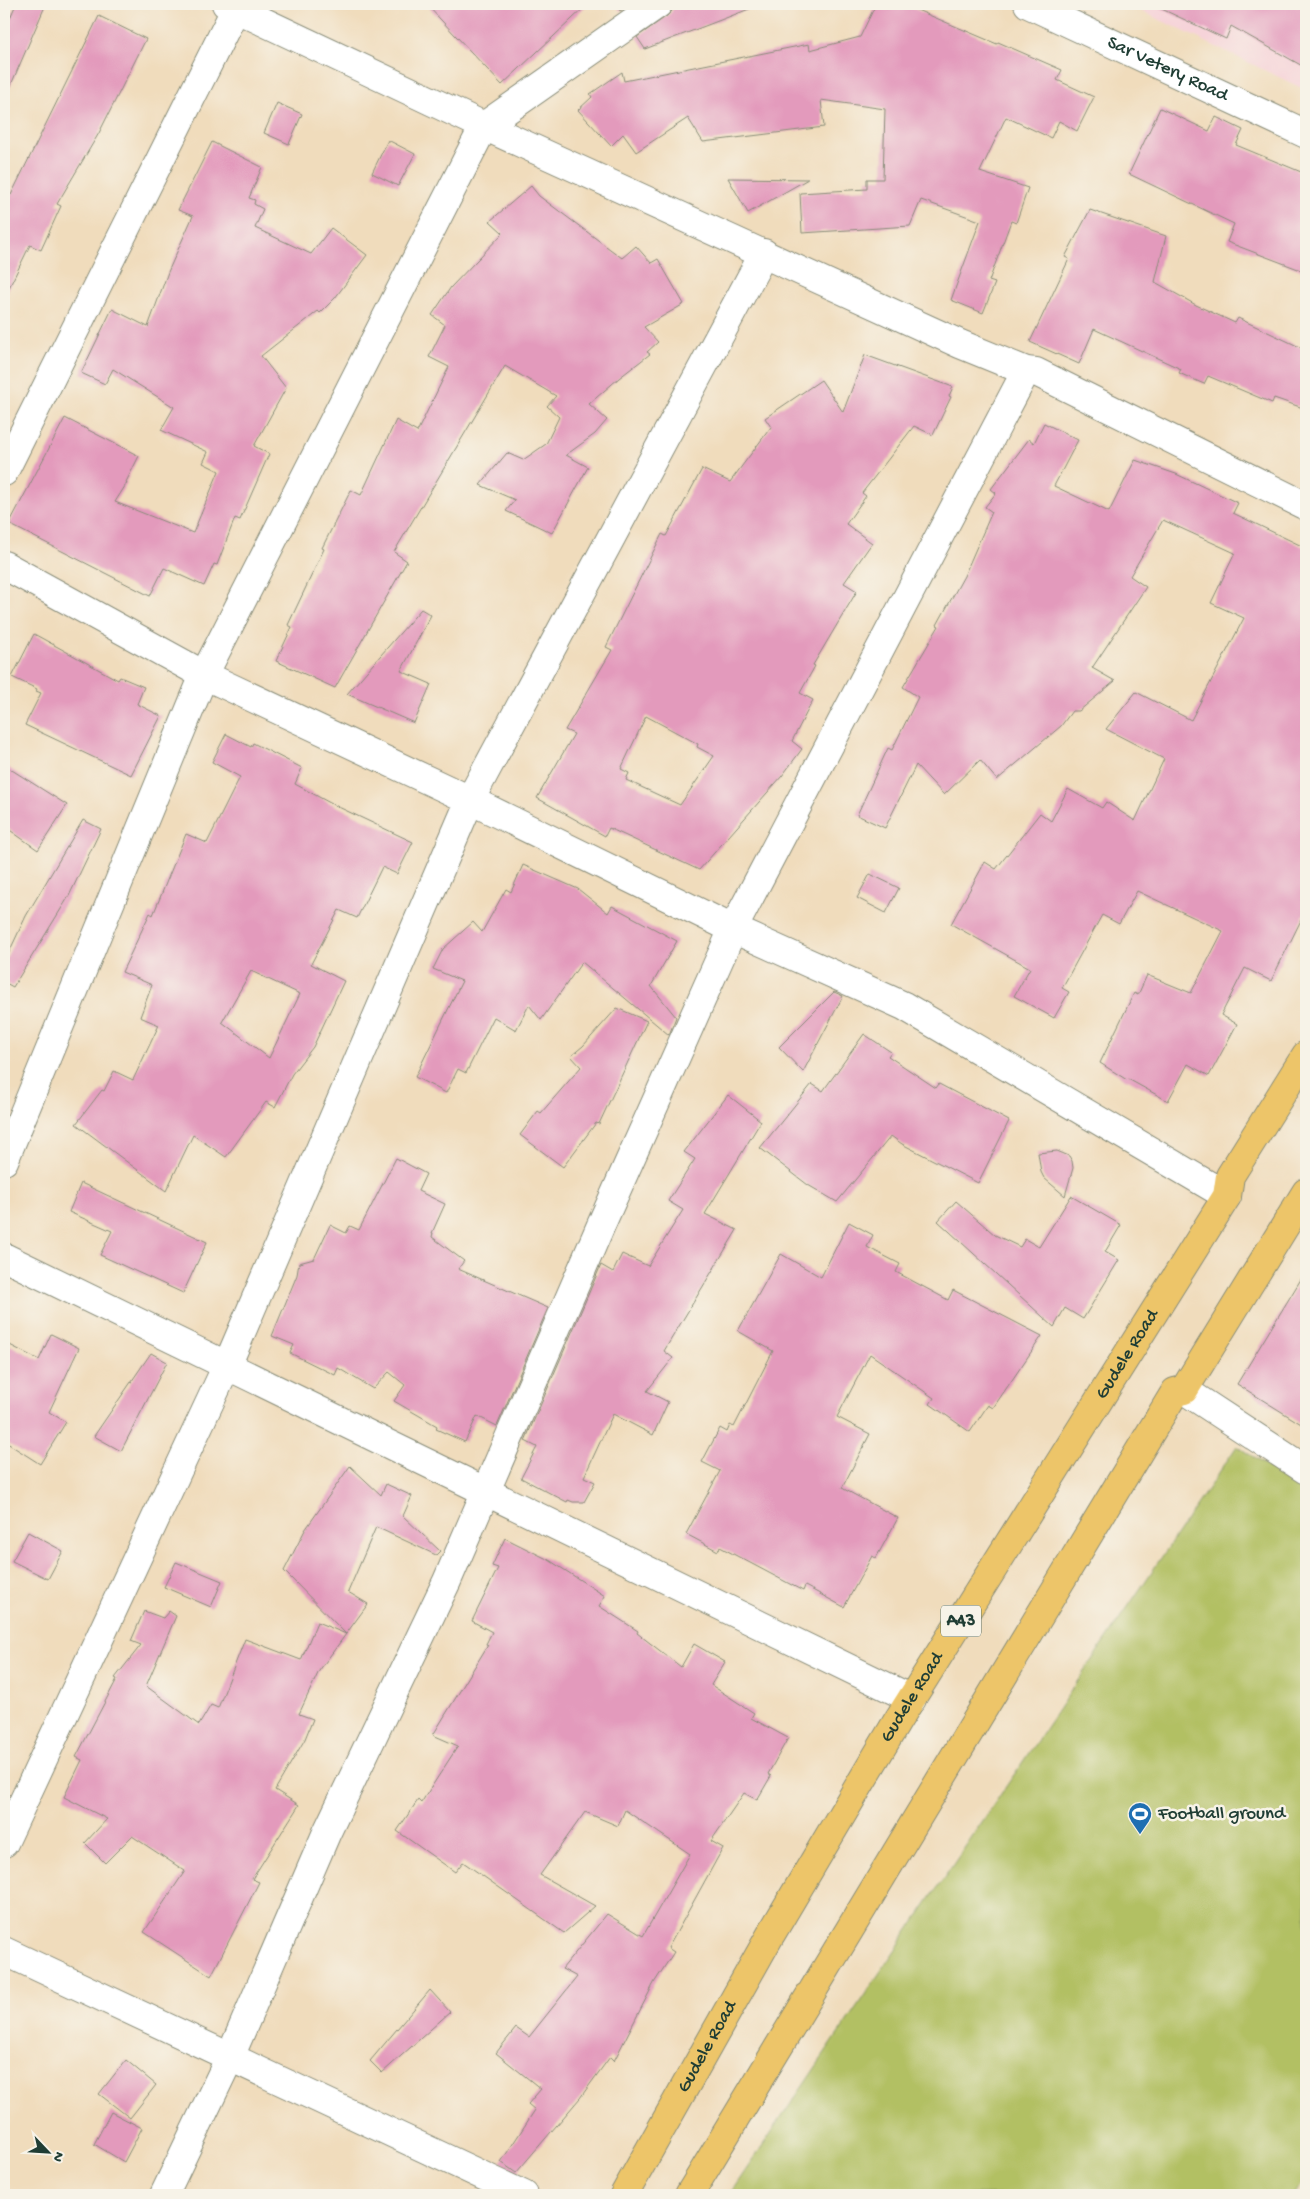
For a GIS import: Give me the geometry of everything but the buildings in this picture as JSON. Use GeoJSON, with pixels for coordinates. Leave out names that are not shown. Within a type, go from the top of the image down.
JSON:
{"type":"FeatureCollection","features":[{"type":"Feature","properties":{"kind":"highway","name":"Gudele Road"},"geometry":{"type":"LineString","coordinates":[[624,2195],[771,1934],[912,1699],[1227,1196],[1230,1176],[1306,1055]]}},
{"type":"Feature","properties":{"kind":"highway"},"geometry":{"type":"LineString","coordinates":[[689,2195],[1175,1392],[1184,1390],[1306,1192]]}},
{"type":"Feature","properties":{"kind":"street"},"geometry":{"type":"LineString","coordinates":[[4,1161],[204,675],[484,126],[658,4]]}},
{"type":"Feature","properties":{"kind":"street","name":"Sar Vetery Road"},"geometry":{"type":"LineString","coordinates":[[1028,4],[1306,134]]}},
{"type":"Feature","properties":{"kind":"street"},"geometry":{"type":"LineString","coordinates":[[4,472],[231,6],[484,126],[960,344],[1026,371],[1036,372],[1306,506]]}},
{"type":"Feature","properties":{"kind":"street"},"geometry":{"type":"LineString","coordinates":[[4,1843],[226,1366],[470,800],[764,253]]}},
{"type":"Feature","properties":{"kind":"street"},"geometry":{"type":"LineString","coordinates":[[164,2195],[230,2057],[327,1832],[447,1581],[601,1224],[733,929],[1026,371]]}},
{"type":"Feature","properties":{"kind":"street"},"geometry":{"type":"LineString","coordinates":[[4,565],[204,675],[470,800],[733,929],[904,1006],[1227,1196]]}},
{"type":"Feature","properties":{"kind":"street"},"geometry":{"type":"LineString","coordinates":[[4,1257],[912,1699]]}},
{"type":"Feature","properties":{"kind":"street"},"geometry":{"type":"LineString","coordinates":[[1184,1390],[1306,1470]]}},
{"type":"Feature","properties":{"kind":"street"},"geometry":{"type":"LineString","coordinates":[[4,1950],[524,2195]]}},
{"type":"Feature","properties":{"kind":"shaded area"},"geometry":{"type":"Polygon","coordinates":[[[1127,4],[1306,4],[1306,90],[1127,4]]]}},
{"type":"Feature","properties":{"kind":"green space","name":"Football ground"},"geometry":{"type":"Polygon","coordinates":[[[1237,1446],[1306,1493],[1306,2177],[1294,2195],[729,2195],[1237,1446]]]}},
{"type":"Feature","properties":{"kind":"place","name":"Football ground"},"geometry":{"type":"Point","coordinates":[1140,1835]}}]}
